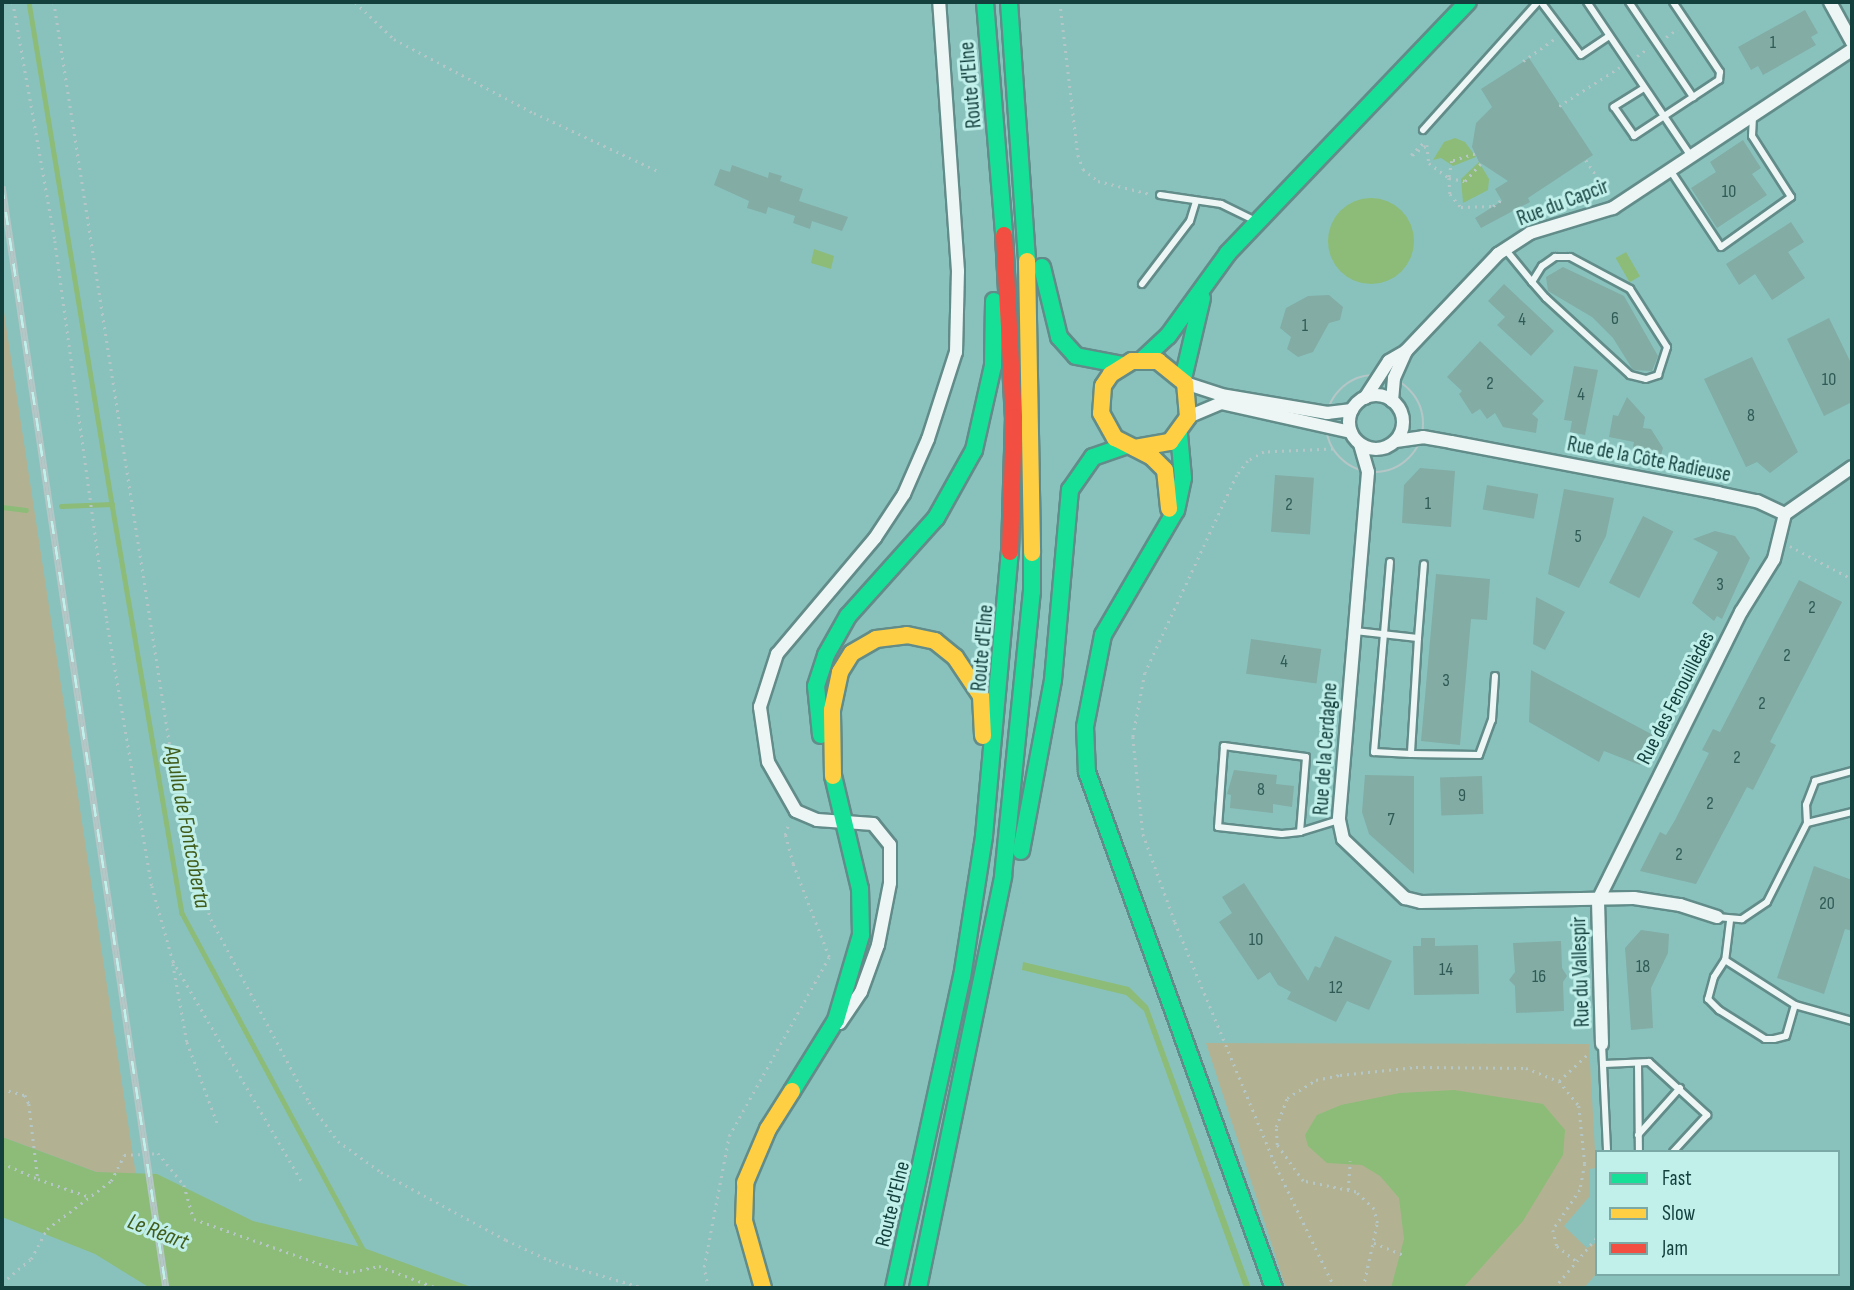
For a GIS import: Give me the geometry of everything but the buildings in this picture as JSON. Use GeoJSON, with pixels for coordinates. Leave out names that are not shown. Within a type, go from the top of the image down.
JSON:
{"type":"FeatureCollection","features":[{"type":"Feature","properties":{"kind":"main road","name":"Route d'Elne"},"geometry":{"type":"LineString","coordinates":[[893,1288],[962,976],[984,836],[1009,593],[1014,417],[1010,303],[985,2]]}},
{"type":"Feature","properties":{"kind":"main road","name":"Route d'Elne"},"geometry":{"type":"LineString","coordinates":[[918,1288],[954,1128],[1003,876],[1032,592],[1030,305],[1009,2]]}},
{"type":"Feature","properties":{"kind":"main road"},"geometry":{"type":"LineString","coordinates":[[1021,2],[1040,256],[1050,314],[1059,337],[1076,356],[1122,365],[1143,359],[1158,361],[1184,381]]}},
{"type":"Feature","properties":{"kind":"main road"},"geometry":{"type":"LineString","coordinates":[[1143,359],[1168,335],[1213,274],[1257,222],[1468,2]]}},
{"type":"Feature","properties":{"kind":"main road"},"geometry":{"type":"LineString","coordinates":[[763,1288],[744,1222],[746,1183],[768,1129],[817,1055],[845,996],[861,935],[860,889],[833,776],[816,722],[816,686],[826,656],[848,617],[952,495],[983,419],[993,366],[993,91]]}},
{"type":"Feature","properties":{"kind":"main road"},"geometry":{"type":"LineString","coordinates":[[1213,274],[1197,311],[1184,381],[1188,417],[1180,434],[1182,478],[1176,510],[1161,540],[1103,635],[1085,727],[1087,772],[1274,1288]]}},
{"type":"Feature","properties":{"kind":"main road"},"geometry":{"type":"LineString","coordinates":[[1122,365],[1103,386],[1101,413],[1105,427],[1165,470],[1168,515],[1161,540]]}},
{"type":"Feature","properties":{"kind":"main road"},"geometry":{"type":"LineString","coordinates":[[954,1128],[1013,891],[1053,680],[1070,489],[1082,467],[1093,457],[1131,447],[1159,447],[1180,434]]}},
{"type":"Feature","properties":{"kind":"main road"},"geometry":{"type":"LineString","coordinates":[[833,776],[832,710],[840,672],[852,653],[876,639],[906,635],[935,641],[955,657],[981,696],[984,717],[981,767],[952,972],[893,1288]]}},
{"type":"Feature","properties":{"kind":"street"},"geometry":{"type":"LineString","coordinates":[[817,1055],[861,992],[878,946],[890,883],[890,845],[883,830],[864,821],[817,820],[796,811],[768,762],[760,707],[766,678],[790,635],[875,538],[904,494],[928,439],[956,352],[959,292],[939,2]]}},
{"type":"Feature","properties":{"kind":"street"},"geometry":{"type":"LineString","coordinates":[[1830,2],[1852,42]]}},
{"type":"Feature","properties":{"kind":"street","name":"Rue du Capcir"},"geometry":{"type":"LineString","coordinates":[[1365,398],[1378,375],[1406,351],[1505,249],[1530,233],[1613,208],[1852,50]]}},
{"type":"Feature","properties":{"kind":"street","name":"Rue du Capcir"},"geometry":{"type":"LineString","coordinates":[[1392,401],[1394,378],[1406,351]]}},
{"type":"Feature","properties":{"kind":"street"},"geometry":{"type":"LineString","coordinates":[[1184,381],[1221,395],[1326,419],[1351,432],[1360,444],[1383,449],[1396,441],[1423,437]]}},
{"type":"Feature","properties":{"kind":"street"},"geometry":{"type":"LineString","coordinates":[[1188,417],[1221,403],[1326,419],[1352,410],[1365,398],[1379,395],[1392,401],[1423,437]]}},
{"type":"Feature","properties":{"kind":"street"},"geometry":{"type":"LineString","coordinates":[[1351,432],[1352,410]]}},
{"type":"Feature","properties":{"kind":"street"},"geometry":{"type":"LineString","coordinates":[[1396,441],[1402,415]]}},
{"type":"Feature","properties":{"kind":"street","name":"Rue de la Côte Radieuse"},"geometry":{"type":"LineString","coordinates":[[1423,437],[1757,501],[1785,514]]}},
{"type":"Feature","properties":{"kind":"street","name":"Rue de la Cerdagne"},"geometry":{"type":"LineString","coordinates":[[1360,444],[1368,472],[1339,820],[1343,839],[1405,898],[1421,902],[1634,898],[1680,905],[1717,917]]}},
{"type":"Feature","properties":{"kind":"street","name":"Rue de la Cerdagne"},"geometry":{"type":"LineString","coordinates":[[1368,472],[1383,449]]}},
{"type":"Feature","properties":{"kind":"street"},"geometry":{"type":"LineString","coordinates":[[1785,514],[1852,467]]}},
{"type":"Feature","properties":{"kind":"street","name":"Rue des Fenouillèdes"},"geometry":{"type":"LineString","coordinates":[[1598,900],[1780,541],[1785,514]]}},
{"type":"Feature","properties":{"kind":"street","name":"Rue du Vallespir"},"geometry":{"type":"LineString","coordinates":[[1598,900],[1603,1048]]}},
{"type":"Feature","properties":{"kind":"lane"},"geometry":{"type":"LineString","coordinates":[[1423,130],[1540,2],[1581,55],[1609,36]]}},
{"type":"Feature","properties":{"kind":"lane"},"geometry":{"type":"LineString","coordinates":[[1587,2],[1691,156]]}},
{"type":"Feature","properties":{"kind":"lane"},"geometry":{"type":"LineString","coordinates":[[1629,2],[1693,97]]}},
{"type":"Feature","properties":{"kind":"lane"},"geometry":{"type":"LineString","coordinates":[[1644,88],[1615,107],[1634,135],[1719,80],[1720,72],[1673,2]]}},
{"type":"Feature","properties":{"kind":"lane"},"geometry":{"type":"LineString","coordinates":[[1670,170],[1721,247],[1791,197],[1752,136],[1753,113]]}},
{"type":"Feature","properties":{"kind":"lane"},"geometry":{"type":"LineString","coordinates":[[1160,195],[1222,204],[1257,222]]}},
{"type":"Feature","properties":{"kind":"lane"},"geometry":{"type":"LineString","coordinates":[[1142,284],[1190,221],[1196,201]]}},
{"type":"Feature","properties":{"kind":"lane"},"geometry":{"type":"LineString","coordinates":[[1505,249],[1532,282],[1630,375],[1646,379],[1658,374],[1667,347],[1630,289],[1570,257],[1555,257],[1542,266],[1532,282]]}},
{"type":"Feature","properties":{"kind":"lane"},"geometry":{"type":"LineString","coordinates":[[1390,562],[1374,752],[1479,755],[1492,720],[1495,676]]}},
{"type":"Feature","properties":{"kind":"lane"},"geometry":{"type":"LineString","coordinates":[[1410,754],[1424,565]]}},
{"type":"Feature","properties":{"kind":"lane"},"geometry":{"type":"LineString","coordinates":[[1355,631],[1418,638]]}},
{"type":"Feature","properties":{"kind":"lane"},"geometry":{"type":"LineString","coordinates":[[1300,832],[1306,757],[1224,746],[1218,827],[1300,832],[1339,820]]}},
{"type":"Feature","properties":{"kind":"lane"},"geometry":{"type":"LineString","coordinates":[[1717,917],[1730,921],[1742,919],[1767,902],[1807,823],[1806,805],[1815,781],[1852,771]]}},
{"type":"Feature","properties":{"kind":"lane"},"geometry":{"type":"LineString","coordinates":[[1807,823],[1852,812]]}},
{"type":"Feature","properties":{"kind":"lane"},"geometry":{"type":"LineString","coordinates":[[1730,921],[1725,960],[1714,976],[1708,999],[1718,1010],[1765,1039],[1786,1036],[1795,1005]]}},
{"type":"Feature","properties":{"kind":"lane"},"geometry":{"type":"LineString","coordinates":[[1725,960],[1795,1005],[1852,1021]]}},
{"type":"Feature","properties":{"kind":"lane"},"geometry":{"type":"LineString","coordinates":[[1603,1048],[1607,1150]]}},
{"type":"Feature","properties":{"kind":"lane"},"geometry":{"type":"LineString","coordinates":[[1604,1064],[1638,1063],[1658,1067],[1707,1115],[1675,1150]]}},
{"type":"Feature","properties":{"kind":"lane"},"geometry":{"type":"LineString","coordinates":[[1638,1063],[1639,1150]]}},
{"type":"Feature","properties":{"kind":"lane"},"geometry":{"type":"LineString","coordinates":[[1638,1135],[1680,1088]]}},
{"type":"Feature","properties":{"kind":"path"},"geometry":{"type":"LineString","coordinates":[[13,2],[55,241],[115,670],[152,886],[173,961],[187,1042],[218,1125]]}},
{"type":"Feature","properties":{"kind":"path"},"geometry":{"type":"LineString","coordinates":[[54,2],[171,753],[186,839],[211,919],[309,1102],[338,1141],[381,1172],[506,1240],[549,1260],[644,1288]]}},
{"type":"Feature","properties":{"kind":"path"},"geometry":{"type":"LineString","coordinates":[[355,2],[394,39],[534,113],[660,172]]}},
{"type":"Feature","properties":{"kind":"path"},"geometry":{"type":"LineString","coordinates":[[1060,2],[1078,155],[1083,169],[1119,189],[1160,195]]}},
{"type":"Feature","properties":{"kind":"path"},"geometry":{"type":"LineString","coordinates":[[1523,61],[1564,33]]}},
{"type":"Feature","properties":{"kind":"path"},"geometry":{"type":"LineString","coordinates":[[1424,143],[1411,156],[1427,145],[1429,163],[1449,178],[1465,181],[1481,163]]}},
{"type":"Feature","properties":{"kind":"path"},"geometry":{"type":"LineString","coordinates":[[1475,154],[1452,161],[1450,194],[1461,207],[1493,206],[1503,200]]}},
{"type":"Feature","properties":{"kind":"path"},"geometry":{"type":"LineString","coordinates":[[1586,160],[1610,197]]}},
{"type":"Feature","properties":{"kind":"path"},"geometry":{"type":"LineString","coordinates":[[1364,376],[1394,378],[1414,393],[1422,409],[1423,437],[1407,462],[1394,470],[1368,472],[1339,458],[1326,419],[1341,388],[1364,376]]}},
{"type":"Feature","properties":{"kind":"path"},"geometry":{"type":"LineString","coordinates":[[1780,541],[1852,579]]}},
{"type":"Feature","properties":{"kind":"path"},"geometry":{"type":"LineString","coordinates":[[708,1288],[705,1255],[729,1136],[829,957],[804,899],[785,835],[796,811]]}},
{"type":"Feature","properties":{"kind":"path"},"geometry":{"type":"LineString","coordinates":[[173,961],[302,1182]]}},
{"type":"Feature","properties":{"kind":"path"},"geometry":{"type":"LineString","coordinates":[[1559,1081],[1590,1052],[1603,1048]]}},
{"type":"Feature","properties":{"kind":"path"},"geometry":{"type":"LineString","coordinates":[[1363,1288],[1374,1243],[1374,1209],[1366,1199],[1348,1190],[1303,1181],[1284,1161],[1276,1127],[1280,1108],[1297,1089],[1340,1075],[1416,1067],[1525,1068],[1559,1081],[1579,1106],[1585,1164],[1580,1190],[1553,1230],[1557,1246],[1576,1261]]}},
{"type":"Feature","properties":{"kind":"path"},"geometry":{"type":"LineString","coordinates":[[2,1089],[25,1096],[38,1179]]}},
{"type":"Feature","properties":{"kind":"path"},"geometry":{"type":"LineString","coordinates":[[2,1283],[31,1259],[47,1229],[111,1181],[124,1155],[158,1153],[184,1185],[194,1219],[346,1273],[379,1266],[437,1288]]}},
{"type":"Feature","properties":{"kind":"path"},"geometry":{"type":"LineString","coordinates":[[1348,1190],[1350,1161]]}},
{"type":"Feature","properties":{"kind":"path"},"geometry":{"type":"LineString","coordinates":[[2,1163],[38,1179],[90,1196]]}},
{"type":"Feature","properties":{"kind":"path"},"geometry":{"type":"LineString","coordinates":[[1554,1288],[1595,1239]]}},
{"type":"Feature","properties":{"kind":"path"},"geometry":{"type":"LineString","coordinates":[[1374,1243],[1404,1255]]}},
{"type":"Feature","properties":{"kind":"shaded area"},"geometry":{"type":"Polygon","coordinates":[[[2,299],[136,1175],[96,1172],[2,1137],[2,299]]]}},
{"type":"Feature","properties":{"kind":"shaded area"},"geometry":{"type":"Polygon","coordinates":[[[1206,1043],[1589,1044],[1595,1168],[1590,1169],[1590,1196],[1564,1226],[1587,1248],[1595,1243],[1595,1275],[1584,1288],[1286,1288],[1206,1043]]]}},
{"type":"Feature","properties":{"kind":"water"},"geometry":{"type":"Polygon","coordinates":[[[1455,138],[1465,142],[1476,157],[1453,166],[1441,158],[1433,160],[1444,142],[1455,138]]]}},
{"type":"Feature","properties":{"kind":"water"},"geometry":{"type":"Polygon","coordinates":[[[1479,162],[1489,179],[1488,190],[1463,203],[1461,179],[1479,162]]]}},
{"type":"Feature","properties":{"kind":"water"},"geometry":{"type":"Polygon","coordinates":[[[1371,198],[1387,202],[1401,211],[1410,225],[1414,241],[1410,257],[1401,271],[1387,280],[1371,284],[1355,280],[1341,271],[1332,257],[1328,241],[1332,225],[1341,211],[1355,202],[1371,198]]]}},
{"type":"Feature","properties":{"kind":"water"},"geometry":{"type":"Polygon","coordinates":[[[814,249],[834,256],[831,269],[811,263],[814,249]]]}},
{"type":"Feature","properties":{"kind":"water"},"geometry":{"type":"Polygon","coordinates":[[[1626,252],[1640,276],[1630,282],[1616,258],[1626,252]]]}},
{"type":"Feature","properties":{"kind":"water"},"geometry":{"type":"Polygon","coordinates":[[[1023,962],[1129,987],[1148,1006],[1251,1288],[1244,1288],[1144,1011],[1126,995],[1022,970],[1023,962]]]}},
{"type":"Feature","properties":{"kind":"water"},"geometry":{"type":"Polygon","coordinates":[[[1454,1090],[1543,1104],[1565,1130],[1563,1155],[1523,1221],[1463,1288],[1391,1288],[1404,1239],[1399,1198],[1380,1176],[1362,1165],[1327,1163],[1308,1146],[1305,1135],[1317,1115],[1341,1105],[1400,1093],[1454,1090]]]}},
{"type":"Feature","properties":{"kind":"water","name":"Le Réart"},"geometry":{"type":"Polygon","coordinates":[[[2,1137],[96,1172],[157,1174],[253,1221],[361,1247],[474,1288],[150,1288],[95,1254],[2,1217],[2,1137]]]}},
{"type":"Feature","properties":{"kind":"waterway"},"geometry":{"type":"LineString","coordinates":[[29,2],[112,504]]}},
{"type":"Feature","properties":{"kind":"waterway","name":"Agulla de Fontcoberta"},"geometry":{"type":"LineString","coordinates":[[61,506],[112,504],[182,913],[364,1251]]}},
{"type":"Feature","properties":{"kind":"waterway","name":"Agulla de Fontcoberta"},"geometry":{"type":"LineString","coordinates":[[2,507],[26,510]]}},
{"type":"Feature","properties":{"kind":"railway"},"geometry":{"type":"LineString","coordinates":[[2,186],[166,1288]]}},
{"type":"Feature","properties":{"kind":"traffic: fast"},"geometry":{"type":"LineString","coordinates":[[985,2],[1004,235]]}},
{"type":"Feature","properties":{"kind":"traffic: fast"},"geometry":{"type":"LineString","coordinates":[[1009,2],[1027,261]]}},
{"type":"Feature","properties":{"kind":"traffic: fast"},"geometry":{"type":"LineString","coordinates":[[1143,359],[1168,336],[1228,253],[1468,2]]}},
{"type":"Feature","properties":{"kind":"traffic: fast"},"geometry":{"type":"LineString","coordinates":[[1042,267],[1059,337],[1076,356],[1123,365]]}},
{"type":"Feature","properties":{"kind":"traffic: fast"},"geometry":{"type":"LineString","coordinates":[[1183,379],[1202,298]]}},
{"type":"Feature","properties":{"kind":"traffic: fast"},"geometry":{"type":"LineString","coordinates":[[821,735],[816,686],[826,655],[848,616],[936,518],[974,450],[993,366],[994,301]]}},
{"type":"Feature","properties":{"kind":"traffic: fast"},"geometry":{"type":"LineString","coordinates":[[1179,434],[1183,478],[1176,510],[1103,635],[1085,727],[1087,772],[1274,1288]]}},
{"type":"Feature","properties":{"kind":"traffic: fast"},"geometry":{"type":"LineString","coordinates":[[1021,851],[1053,680],[1070,490],[1093,457],[1127,445]]}},
{"type":"Feature","properties":{"kind":"traffic: fast"},"geometry":{"type":"LineString","coordinates":[[894,1288],[962,977],[984,836],[1010,552]]}},
{"type":"Feature","properties":{"kind":"traffic: fast"},"geometry":{"type":"LineString","coordinates":[[918,1288],[1003,876],[1032,592],[1032,553]]}},
{"type":"Feature","properties":{"kind":"traffic: fast"},"geometry":{"type":"LineString","coordinates":[[792,1091],[836,1020],[861,935],[860,889],[833,776]]}},
{"type":"Feature","properties":{"kind":"traffic: slow"},"geometry":{"type":"LineString","coordinates":[[1027,261],[1032,553]]}},
{"type":"Feature","properties":{"kind":"traffic: slow"},"geometry":{"type":"LineString","coordinates":[[1135,448],[1170,442],[1188,417],[1185,383],[1158,361],[1132,361],[1111,374],[1103,386],[1101,413],[1115,438],[1152,457],[1165,470],[1169,509]]}},
{"type":"Feature","properties":{"kind":"traffic: slow"},"geometry":{"type":"LineString","coordinates":[[833,776],[832,710],[840,672],[852,653],[876,639],[907,635],[935,641],[955,657],[981,696],[983,736]]}},
{"type":"Feature","properties":{"kind":"traffic: slow"},"geometry":{"type":"LineString","coordinates":[[763,1288],[744,1221],[745,1183],[768,1129],[792,1091]]}},
{"type":"Feature","properties":{"kind":"traffic: jam"},"geometry":{"type":"LineString","coordinates":[[1004,235],[1014,417],[1010,552]]}}]}
